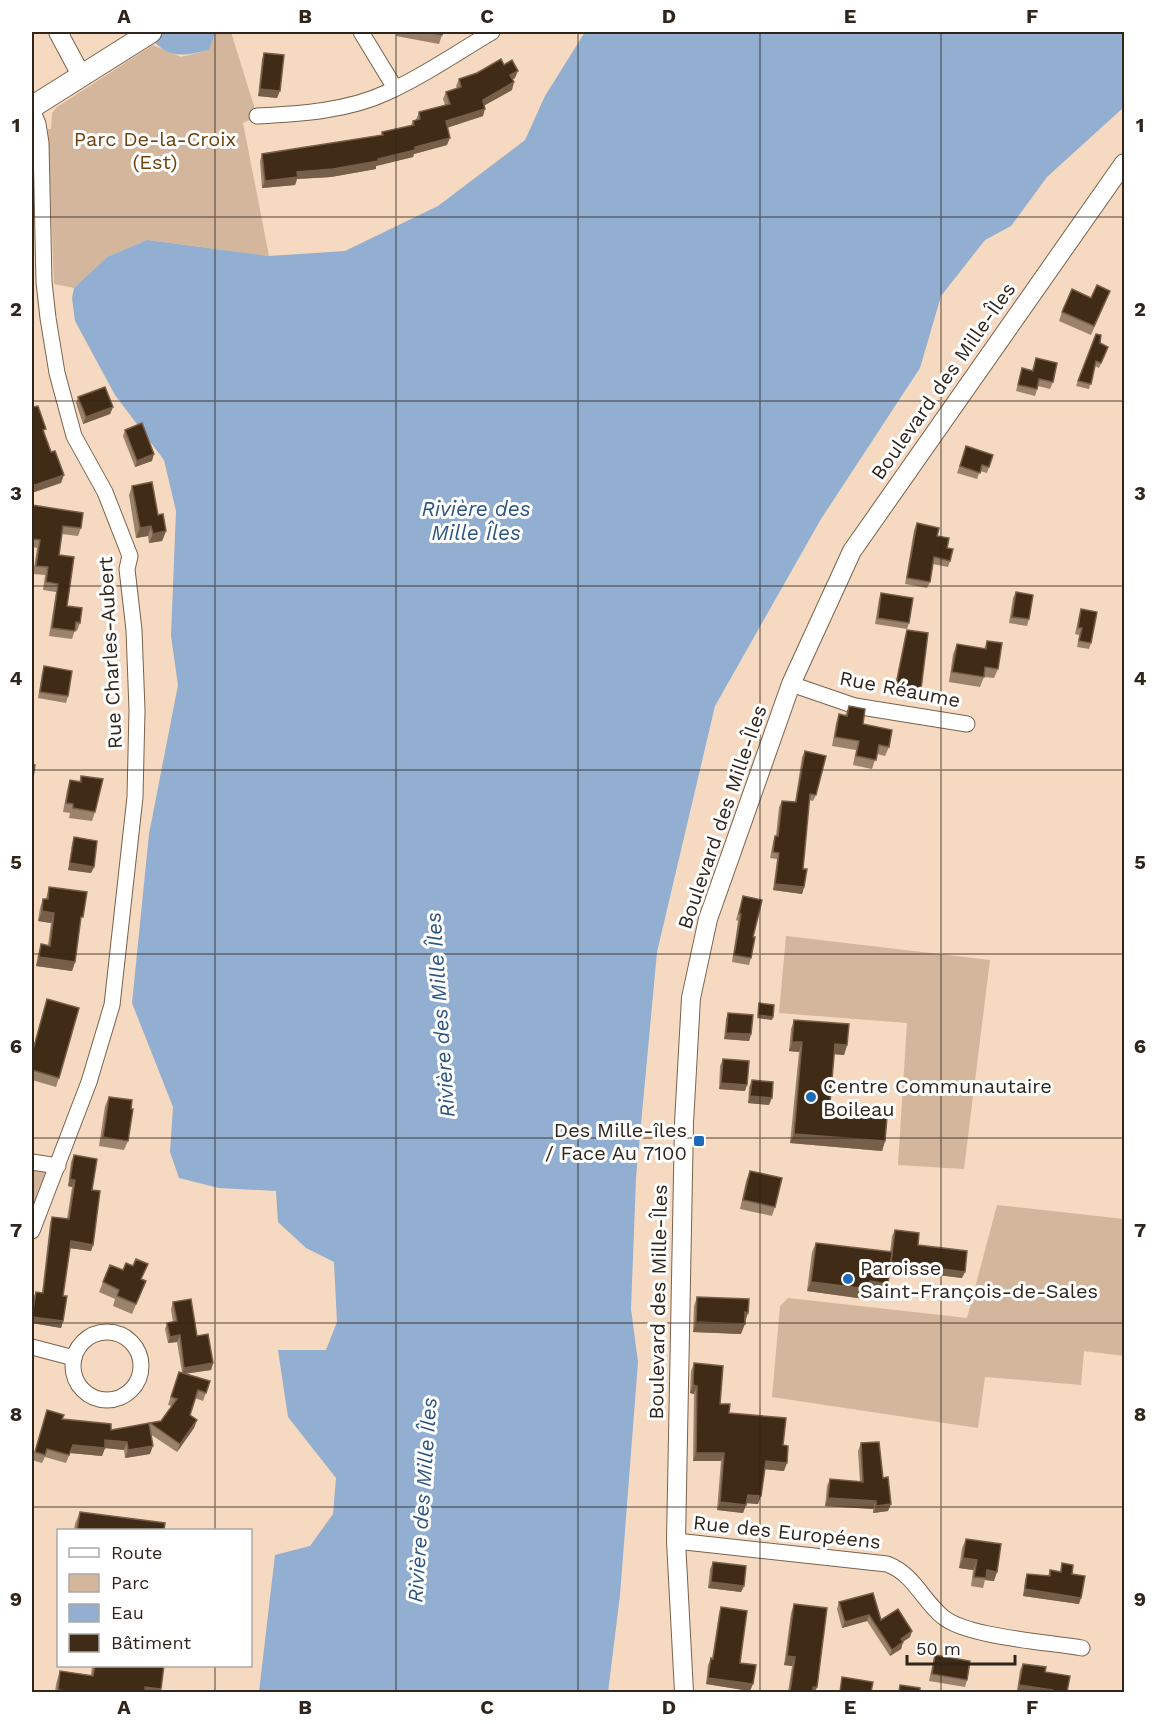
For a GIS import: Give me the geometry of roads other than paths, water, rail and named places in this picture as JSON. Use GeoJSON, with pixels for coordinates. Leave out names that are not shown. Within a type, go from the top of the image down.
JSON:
{"type":"FeatureCollection","features":[{"type":"Feature","properties":{"kind":"main road"},"geometry":{"type":"LineString","coordinates":[[32,108],[151,32]]}},
{"type":"Feature","properties":{"kind":"street"},"geometry":{"type":"LineString","coordinates":[[58,32],[81,75]]}},
{"type":"Feature","properties":{"kind":"street"},"geometry":{"type":"LineString","coordinates":[[361,32],[394,88]]}},
{"type":"Feature","properties":{"kind":"street"},"geometry":{"type":"LineString","coordinates":[[257,116],[300,114],[338,107],[394,88],[492,32]]}},
{"type":"Feature","properties":{"kind":"street","name":"Rue Charles-Aubert"},"geometry":{"type":"LineString","coordinates":[[32,108],[41,142],[44,282],[57,373],[74,436],[105,492],[130,556],[127,569],[134,630],[137,710],[135,797],[112,1005],[89,1082],[32,1231]]}},
{"type":"Feature","properties":{"kind":"street","name":"Boulevard des Mille-Îles"},"geometry":{"type":"LineString","coordinates":[[684,1692],[676,1541],[684,1123],[691,998],[708,920],[791,684],[852,551],[1125,163]]}},
{"type":"Feature","properties":{"kind":"street","name":"Rue Réaume"},"geometry":{"type":"LineString","coordinates":[[791,684],[855,706],[967,724]]}},
{"type":"Feature","properties":{"kind":"street"},"geometry":{"type":"LineString","coordinates":[[32,1162],[58,1166]]}},
{"type":"Feature","properties":{"kind":"street"},"geometry":{"type":"LineString","coordinates":[[115,1332],[133,1343],[139,1352],[140,1374],[136,1385],[128,1393],[105,1400],[84,1391],[77,1381],[74,1358],[78,1348],[93,1334],[115,1332]]}},
{"type":"Feature","properties":{"kind":"street"},"geometry":{"type":"LineString","coordinates":[[32,1347],[74,1358]]}},
{"type":"Feature","properties":{"kind":"street","name":"Rue des Européens"},"geometry":{"type":"LineString","coordinates":[[676,1541],[887,1564],[901,1569],[943,1617],[963,1629],[1082,1648]]}},
{"type":"Feature","properties":{"kind":"water"},"geometry":{"type":"Polygon","coordinates":[[[146,32],[216,32],[209,50],[174,54],[160,47],[146,32]]]}},
{"type":"Feature","properties":{"kind":"water","name":"Rivière des Mille Îles"},"geometry":{"type":"Polygon","coordinates":[[[585,32],[1124,32],[1124,107],[1047,177],[1011,226],[985,240],[941,296],[920,368],[821,519],[715,706],[657,952],[636,1178],[631,1309],[638,1362],[620,1595],[608,1692],[259,1692],[275,1555],[310,1546],[333,1514],[336,1478],[288,1417],[278,1350],[326,1350],[337,1322],[334,1262],[306,1248],[278,1222],[276,1191],[219,1188],[179,1178],[170,1152],[173,1107],[132,1003],[149,834],[178,685],[171,636],[176,511],[164,460],[115,395],[75,321],[72,298],[74,288],[107,257],[147,240],[269,256],[345,251],[438,206],[525,140],[545,96],[585,32]]]}},
{"type":"Feature","properties":{"kind":"place","name":"Centre Communautaire Boileau"},"geometry":{"type":"Point","coordinates":[811,1097]}},
{"type":"Feature","properties":{"kind":"place","name":"Des Mille-îles / Face Au 7100"},"geometry":{"type":"Point","coordinates":[699,1141]}},
{"type":"Feature","properties":{"kind":"place","name":"Paroisse Saint-François-de-Sales"},"geometry":{"type":"Point","coordinates":[848,1279]}},
{"type":"Feature","properties":{"kind":"park label","name":"Parc De-la-Croix (Est)"},"geometry":{"type":"Point","coordinates":[155,150]}}]}
